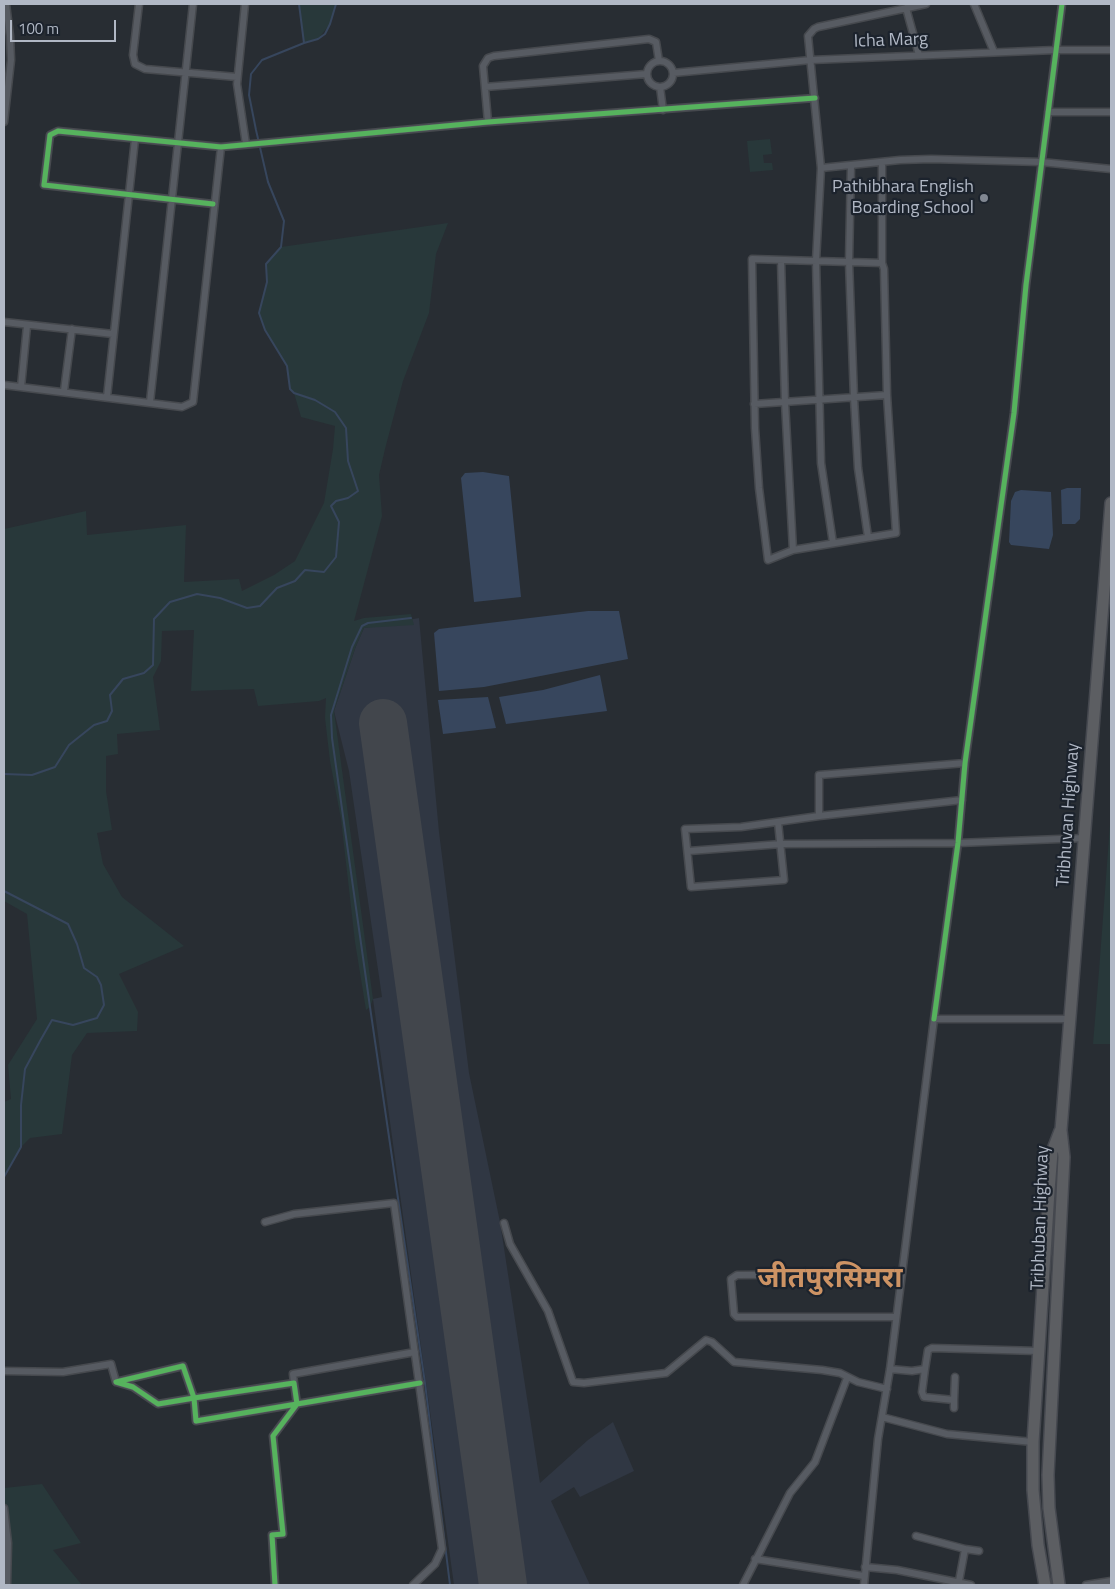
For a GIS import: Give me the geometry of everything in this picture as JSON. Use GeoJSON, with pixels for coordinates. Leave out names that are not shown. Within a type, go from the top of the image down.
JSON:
{"type":"FeatureCollection","features":[{"type":"Feature","properties":{"kind":"highway","name":"Tribhuvan Highway"},"geometry":{"type":"LineString","coordinates":[[1061,1130],[1111,503]]}},
{"type":"Feature","properties":{"kind":"highway","name":"Tribhuban Highway"},"geometry":{"type":"LineString","coordinates":[[1045,1585],[1038,1545],[1033,1490],[1034,1442],[1038,1351],[1052,1152],[1061,1130]]}},
{"type":"Feature","properties":{"kind":"highway","name":"Tribhuban Highway"},"geometry":{"type":"LineString","coordinates":[[1059,1585],[1049,1508],[1048,1475],[1064,1157],[1061,1130]]}},
{"type":"Feature","properties":{"kind":"street"},"geometry":{"type":"LineString","coordinates":[[4,122],[11,60],[6,4]]}},
{"type":"Feature","properties":{"kind":"street"},"geometry":{"type":"LineString","coordinates":[[139,4],[133,55],[134,64],[145,69],[237,77]]}},
{"type":"Feature","properties":{"kind":"street"},"geometry":{"type":"LineString","coordinates":[[150,402],[193,4]]}},
{"type":"Feature","properties":{"kind":"street"},"geometry":{"type":"LineString","coordinates":[[245,4],[237,77],[246,144]]}},
{"type":"Feature","properties":{"kind":"street"},"geometry":{"type":"LineString","coordinates":[[833,543],[821,463],[816,261],[821,168],[816,98],[808,40],[814,29],[926,4]]}},
{"type":"Feature","properties":{"kind":"street"},"geometry":{"type":"LineString","coordinates":[[974,4],[994,52]]}},
{"type":"Feature","properties":{"kind":"street"},"geometry":{"type":"LineString","coordinates":[[864,1585],[882,1417],[958,843],[965,763],[1014,413],[1041,162],[1062,4]]}},
{"type":"Feature","properties":{"kind":"street"},"geometry":{"type":"LineString","coordinates":[[906,8],[919,55]]}},
{"type":"Feature","properties":{"kind":"street"},"geometry":{"type":"LineString","coordinates":[[488,122],[485,62],[494,56],[648,39],[656,42],[659,61]]}},
{"type":"Feature","properties":{"kind":"street","name":"Icha Marg"},"geometry":{"type":"LineString","coordinates":[[673,73],[811,60],[994,52],[1111,50]]}},
{"type":"Feature","properties":{"kind":"street"},"geometry":{"type":"LineString","coordinates":[[659,61],[668,64],[673,73],[668,84],[660,88],[649,82],[646,74],[650,65],[659,61]]}},
{"type":"Feature","properties":{"kind":"street"},"geometry":{"type":"LineString","coordinates":[[485,87],[646,74]]}},
{"type":"Feature","properties":{"kind":"street"},"geometry":{"type":"LineString","coordinates":[[660,88],[663,110]]}},
{"type":"Feature","properties":{"kind":"street"},"geometry":{"type":"LineString","coordinates":[[213,204],[171,201],[44,185],[50,135],[54,132],[220,147],[488,122],[816,98]]}},
{"type":"Feature","properties":{"kind":"street"},"geometry":{"type":"LineString","coordinates":[[1048,112],[1111,112]]}},
{"type":"Feature","properties":{"kind":"street"},"geometry":{"type":"LineString","coordinates":[[107,397],[135,139]]}},
{"type":"Feature","properties":{"kind":"street"},"geometry":{"type":"LineString","coordinates":[[4,386],[182,407],[189,405],[195,396],[220,147]]}},
{"type":"Feature","properties":{"kind":"street"},"geometry":{"type":"LineString","coordinates":[[821,168],[931,159],[1041,162],[1111,169]]}},
{"type":"Feature","properties":{"kind":"street"},"geometry":{"type":"LineString","coordinates":[[882,162],[882,263],[884,269],[887,396],[896,533],[793,550],[768,560],[759,488],[754,404],[752,259],[882,263]]}},
{"type":"Feature","properties":{"kind":"street"},"geometry":{"type":"LineString","coordinates":[[851,166],[849,262],[854,398],[858,468],[868,537]]}},
{"type":"Feature","properties":{"kind":"street"},"geometry":{"type":"LineString","coordinates":[[781,260],[785,402],[793,550]]}},
{"type":"Feature","properties":{"kind":"street"},"geometry":{"type":"LineString","coordinates":[[4,322],[113,334]]}},
{"type":"Feature","properties":{"kind":"street"},"geometry":{"type":"LineString","coordinates":[[21,387],[27,326]]}},
{"type":"Feature","properties":{"kind":"street"},"geometry":{"type":"LineString","coordinates":[[64,392],[72,329]]}},
{"type":"Feature","properties":{"kind":"street"},"geometry":{"type":"LineString","coordinates":[[754,404],[887,396]]}},
{"type":"Feature","properties":{"kind":"street"},"geometry":{"type":"LineString","coordinates":[[819,816],[819,776],[965,763]]}},
{"type":"Feature","properties":{"kind":"street"},"geometry":{"type":"LineString","coordinates":[[778,822],[784,880],[691,887],[689,851],[685,830],[741,827],[819,816],[962,800]]}},
{"type":"Feature","properties":{"kind":"street"},"geometry":{"type":"LineString","coordinates":[[689,851],[781,844],[958,843],[1085,838]]}},
{"type":"Feature","properties":{"kind":"street"},"geometry":{"type":"LineString","coordinates":[[934,1019],[1070,1018]]}},
{"type":"Feature","properties":{"kind":"street"},"geometry":{"type":"LineString","coordinates":[[265,1222],[294,1214],[394,1203],[442,1549],[435,1564],[413,1585]]}},
{"type":"Feature","properties":{"kind":"street"},"geometry":{"type":"LineString","coordinates":[[504,1223],[510,1244],[548,1311],[572,1382],[584,1383],[666,1373],[706,1340],[712,1342],[734,1362],[840,1373],[847,1378],[887,1389]]}},
{"type":"Feature","properties":{"kind":"street"},"geometry":{"type":"LineString","coordinates":[[896,1317],[736,1317],[734,1314],[731,1279],[737,1276],[902,1274]]}},
{"type":"Feature","properties":{"kind":"street"},"geometry":{"type":"LineString","coordinates":[[954,1400],[924,1397],[922,1392],[928,1350],[932,1348],[1038,1351]]}},
{"type":"Feature","properties":{"kind":"street"},"geometry":{"type":"LineString","coordinates":[[276,1585],[272,1535],[283,1534],[272,1436],[297,1404],[293,1374],[415,1352]]}},
{"type":"Feature","properties":{"kind":"street"},"geometry":{"type":"LineString","coordinates":[[4,1371],[63,1372],[110,1364],[116,1382]]}},
{"type":"Feature","properties":{"kind":"street"},"geometry":{"type":"LineString","coordinates":[[116,1382],[183,1366],[194,1398],[196,1422],[420,1383]]}},
{"type":"Feature","properties":{"kind":"street"},"geometry":{"type":"LineString","coordinates":[[890,1368],[912,1371],[924,1370]]}},
{"type":"Feature","properties":{"kind":"street"},"geometry":{"type":"LineString","coordinates":[[743,1585],[790,1493],[814,1462],[847,1378]]}},
{"type":"Feature","properties":{"kind":"street"},"geometry":{"type":"LineString","coordinates":[[954,1408],[955,1378]]}},
{"type":"Feature","properties":{"kind":"street"},"geometry":{"type":"LineString","coordinates":[[116,1382],[133,1387],[158,1404],[294,1382]]}},
{"type":"Feature","properties":{"kind":"street"},"geometry":{"type":"LineString","coordinates":[[882,1417],[947,1434],[1034,1442]]}},
{"type":"Feature","properties":{"kind":"street"},"geometry":{"type":"LineString","coordinates":[[4,1508],[8,1543],[7,1585]]}},
{"type":"Feature","properties":{"kind":"street"},"geometry":{"type":"LineString","coordinates":[[916,1536],[980,1551]]}},
{"type":"Feature","properties":{"kind":"street"},"geometry":{"type":"LineString","coordinates":[[959,1581],[965,1549]]}},
{"type":"Feature","properties":{"kind":"street"},"geometry":{"type":"LineString","coordinates":[[755,1559],[864,1576]]}},
{"type":"Feature","properties":{"kind":"street"},"geometry":{"type":"LineString","coordinates":[[865,1567],[897,1570],[959,1581],[971,1585]]}},
{"type":"Feature","properties":{"kind":"street"},"geometry":{"type":"LineString","coordinates":[[1086,1585],[1111,1581]]}},
{"type":"Feature","properties":{"kind":"shaded area"},"geometry":{"type":"Polygon","coordinates":[[[299,4],[336,4],[330,24],[318,39],[304,43],[299,4]]]}},
{"type":"Feature","properties":{"kind":"shaded area"},"geometry":{"type":"Polygon","coordinates":[[[770,139],[772,154],[763,155],[764,163],[772,163],[773,170],[750,172],[747,141],[770,139]]]}},
{"type":"Feature","properties":{"kind":"shaded area"},"geometry":{"type":"Polygon","coordinates":[[[448,223],[436,254],[429,313],[403,381],[385,449],[379,475],[382,516],[354,621],[364,618],[411,614],[414,625],[364,628],[334,711],[373,999],[370,1007],[366,1010],[355,942],[341,819],[330,761],[325,718],[326,698],[319,701],[258,706],[254,689],[191,691],[194,630],[162,631],[161,661],[153,677],[160,730],[117,734],[118,754],[106,756],[106,791],[112,830],[97,833],[103,864],[122,897],[184,946],[119,974],[138,1012],[137,1031],[87,1033],[72,1055],[62,1134],[30,1138],[21,1147],[4,1177],[4,1102],[11,1099],[8,1065],[37,1019],[27,914],[4,901],[4,529],[86,511],[87,535],[186,525],[184,582],[239,579],[242,591],[274,575],[295,561],[324,503],[335,426],[301,417],[294,393],[290,389],[287,366],[265,330],[259,313],[267,282],[266,264],[281,247],[448,223]]]}},
{"type":"Feature","properties":{"kind":"shaded area"},"geometry":{"type":"Polygon","coordinates":[[[419,618],[439,832],[469,1073],[500,1222],[540,1483],[588,1440],[613,1422],[634,1471],[580,1497],[574,1487],[551,1501],[590,1585],[454,1585],[373,999],[382,997],[349,771],[334,711],[364,628],[419,618]]]}},
{"type":"Feature","properties":{"kind":"shaded area"},"geometry":{"type":"Polygon","coordinates":[[[1111,811],[1111,1044],[1093,1044],[1099,971],[1111,811]]]}},
{"type":"Feature","properties":{"kind":"shaded area"},"geometry":{"type":"Polygon","coordinates":[[[42,1484],[81,1543],[53,1550],[82,1585],[7,1585],[8,1545],[4,1545],[4,1488],[42,1484]]]}},
{"type":"Feature","properties":{"kind":"water"},"geometry":{"type":"Polygon","coordinates":[[[483,472],[509,476],[521,597],[474,602],[461,478],[465,473],[483,472]]]}},
{"type":"Feature","properties":{"kind":"water"},"geometry":{"type":"Polygon","coordinates":[[[1081,488],[1080,519],[1075,524],[1062,524],[1061,490],[1081,488]]]}},
{"type":"Feature","properties":{"kind":"water"},"geometry":{"type":"Polygon","coordinates":[[[1021,490],[1051,492],[1053,535],[1049,549],[1011,545],[1009,542],[1011,501],[1015,492],[1021,490]]]}},
{"type":"Feature","properties":{"kind":"water"},"geometry":{"type":"Polygon","coordinates":[[[588,611],[619,611],[628,659],[484,687],[439,691],[434,633],[439,629],[588,611]]]}},
{"type":"Feature","properties":{"kind":"water"},"geometry":{"type":"Polygon","coordinates":[[[600,675],[607,711],[506,724],[499,697],[543,690],[600,675]]]}},
{"type":"Feature","properties":{"kind":"water"},"geometry":{"type":"Polygon","coordinates":[[[488,697],[496,728],[443,734],[438,700],[488,697]]]}},
{"type":"Feature","properties":{"kind":"waterway"},"geometry":{"type":"LineString","coordinates":[[4,774],[32,775],[55,767],[69,745],[94,725],[107,721],[112,711],[110,695],[123,679],[144,673],[153,665],[154,619],[170,602],[197,594],[220,598],[247,608],[260,606],[277,588],[295,581],[305,570],[324,572],[336,557],[339,522],[331,506],[336,501],[348,498],[358,491],[348,461],[346,428],[335,412],[315,400],[294,393],[290,389],[287,366],[265,330],[259,313],[267,282],[266,264],[281,247],[284,221],[268,182],[256,130],[249,95],[251,74],[262,60],[304,43],[299,4]]}},
{"type":"Feature","properties":{"kind":"waterway"},"geometry":{"type":"LineString","coordinates":[[304,43],[318,39],[325,34],[336,4]]}},
{"type":"Feature","properties":{"kind":"waterway"},"geometry":{"type":"LineString","coordinates":[[411,618],[368,623],[362,626],[352,647],[331,715],[332,738],[425,1383],[450,1585]]}},
{"type":"Feature","properties":{"kind":"waterway"},"geometry":{"type":"LineString","coordinates":[[4,891],[68,924],[77,944],[84,968],[97,977],[101,985],[104,1005],[97,1018],[73,1025],[52,1020],[25,1069],[21,1105],[21,1147],[4,1177]]}},
{"type":"Feature","properties":{"kind":"runway"},"geometry":{"type":"LineString","coordinates":[[383,723],[503,1585]]}},
{"type":"Feature","properties":{"kind":"cycle path"},"geometry":{"type":"LineString","coordinates":[[934,1019],[958,843],[965,763],[1014,413],[1026,285],[1062,4]]}},
{"type":"Feature","properties":{"kind":"cycle path"},"geometry":{"type":"LineString","coordinates":[[213,204],[44,185],[50,135],[58,131],[221,147],[488,122],[815,98]]}},
{"type":"Feature","properties":{"kind":"cycle path"},"geometry":{"type":"LineString","coordinates":[[275,1585],[272,1535],[283,1534],[273,1436],[297,1404],[294,1383],[194,1398],[183,1366],[116,1382],[133,1387],[158,1404],[194,1398],[196,1421],[297,1404],[420,1383]]}},
{"type":"Feature","properties":{"kind":"place","name":"Pathibhara English Boarding School"},"geometry":{"type":"Point","coordinates":[984,198]}},
{"type":"Feature","properties":{"kind":"district","name":"जीतपुरसिमरा"},"geometry":{"type":"Point","coordinates":[830,1280]}}]}
